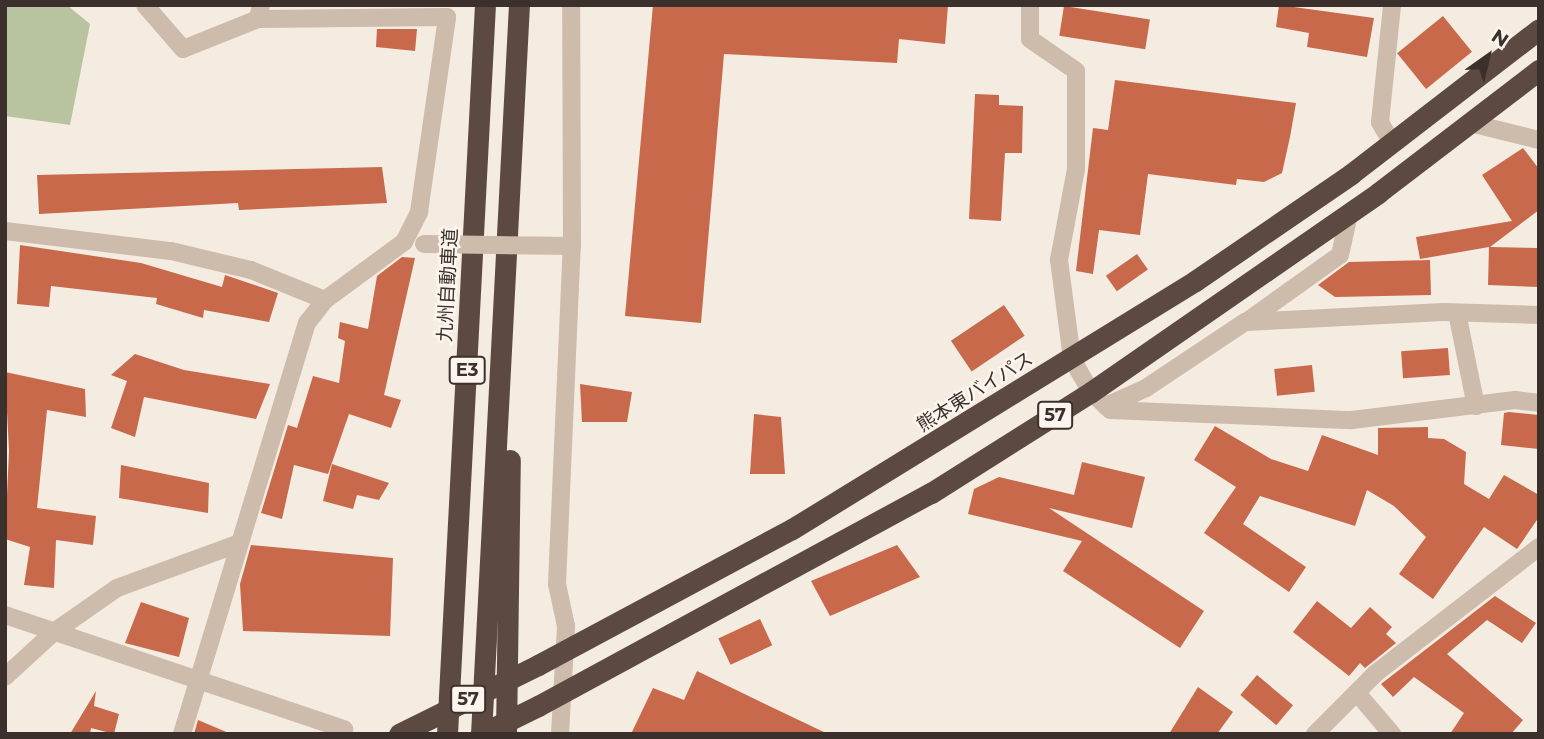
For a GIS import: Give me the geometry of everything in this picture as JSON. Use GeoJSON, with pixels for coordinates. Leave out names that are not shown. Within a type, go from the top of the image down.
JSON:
{"type":"FeatureCollection","features":[{"type":"Feature","properties":{"kind":"highway","name":"九州自動車道"},"geometry":{"type":"LineString","coordinates":[[447,734],[485,5]]}},
{"type":"Feature","properties":{"kind":"highway","name":"E3"},"geometry":{"type":"LineString","coordinates":[[481,734],[513,181],[519,5]]}},
{"type":"Feature","properties":{"kind":"highway","name":"熊本東バイパス"},"geometry":{"type":"LineString","coordinates":[[399,734],[565,651],[792,529],[1072,359],[1206,274],[1392,144],[1539,29]]}},
{"type":"Feature","properties":{"kind":"highway","name":"57"},"geometry":{"type":"LineString","coordinates":[[481,734],[565,694],[1098,399],[1539,70]]}},
{"type":"Feature","properties":{"kind":"highway"},"geometry":{"type":"LineString","coordinates":[[506,734],[513,181]]}},
{"type":"Feature","properties":{"kind":"street"},"geometry":{"type":"LineString","coordinates":[[145,5],[183,50],[259,12],[448,11],[419,212],[404,242],[325,300],[307,323],[237,544],[200,680],[182,734]]}},
{"type":"Feature","properties":{"kind":"street"},"geometry":{"type":"LineString","coordinates":[[560,734],[565,694],[565,651],[557,584],[572,246],[571,5]]}},
{"type":"Feature","properties":{"kind":"street"},"geometry":{"type":"LineString","coordinates":[[1030,5],[1030,39],[1076,71],[1076,169],[1059,260],[1072,359],[1098,399],[1160,414],[1352,420],[1539,403]]}},
{"type":"Feature","properties":{"kind":"street"},"geometry":{"type":"LineString","coordinates":[[1392,5],[1380,122],[1392,144]]}},
{"type":"Feature","properties":{"kind":"street"},"geometry":{"type":"LineString","coordinates":[[1470,123],[1539,140]]}},
{"type":"Feature","properties":{"kind":"street"},"geometry":{"type":"LineString","coordinates":[[1098,399],[1146,388],[1340,255],[1349,214]]}},
{"type":"Feature","properties":{"kind":"street"},"geometry":{"type":"LineString","coordinates":[[5,231],[172,251],[251,270],[325,300]]}},
{"type":"Feature","properties":{"kind":"street"},"geometry":{"type":"LineString","coordinates":[[404,242],[572,246]]}},
{"type":"Feature","properties":{"kind":"street"},"geometry":{"type":"LineString","coordinates":[[1245,322],[1457,313],[1539,315]]}},
{"type":"Feature","properties":{"kind":"street"},"geometry":{"type":"LineString","coordinates":[[1457,313],[1476,407]]}},
{"type":"Feature","properties":{"kind":"street"},"geometry":{"type":"LineString","coordinates":[[5,677],[54,632],[117,588],[237,544]]}},
{"type":"Feature","properties":{"kind":"street"},"geometry":{"type":"LineString","coordinates":[[1315,734],[1357,693],[1539,547]]}},
{"type":"Feature","properties":{"kind":"street"},"geometry":{"type":"LineString","coordinates":[[5,615],[344,729]]}},
{"type":"Feature","properties":{"kind":"street"},"geometry":{"type":"LineString","coordinates":[[1357,693],[1392,734]]}},
{"type":"Feature","properties":{"kind":"green space"},"geometry":{"type":"Polygon","coordinates":[[[5,5],[67,5],[90,24],[70,125],[5,116],[5,5]]]}},
{"type":"Feature","properties":{"kind":"building"},"geometry":{"type":"Polygon","coordinates":[[[653,5],[948,5],[945,44],[899,39],[897,63],[724,54],[701,323],[625,316],[653,5]]]}},
{"type":"Feature","properties":{"kind":"building"},"geometry":{"type":"Polygon","coordinates":[[[1279,5],[1374,18],[1367,57],[1307,47],[1309,33],[1276,27],[1279,5]]]}},
{"type":"Feature","properties":{"kind":"building"},"geometry":{"type":"Polygon","coordinates":[[[1064,6],[1150,20],[1145,49],[1059,36],[1064,6]]]}},
{"type":"Feature","properties":{"kind":"building"},"geometry":{"type":"Polygon","coordinates":[[[1443,16],[1472,52],[1426,89],[1397,53],[1443,16]]]}},
{"type":"Feature","properties":{"kind":"building"},"geometry":{"type":"Polygon","coordinates":[[[377,29],[417,29],[415,51],[376,47],[377,29]]]}},
{"type":"Feature","properties":{"kind":"building"},"geometry":{"type":"Polygon","coordinates":[[[1115,80],[1296,103],[1282,173],[1264,182],[1237,179],[1236,185],[1148,174],[1140,235],[1099,230],[1093,274],[1076,271],[1093,128],[1108,130],[1115,80]]]}},
{"type":"Feature","properties":{"kind":"building"},"geometry":{"type":"Polygon","coordinates":[[[975,94],[999,95],[999,105],[1023,106],[1022,153],[1005,153],[1001,221],[969,219],[975,94]]]}},
{"type":"Feature","properties":{"kind":"building"},"geometry":{"type":"Polygon","coordinates":[[[1523,148],[1539,169],[1539,210],[1490,247],[1539,248],[1539,287],[1488,285],[1489,247],[1420,259],[1416,237],[1512,221],[1482,175],[1523,148]]]}},
{"type":"Feature","properties":{"kind":"building"},"geometry":{"type":"Polygon","coordinates":[[[382,167],[387,203],[239,210],[238,203],[39,214],[37,175],[382,167]]]}},
{"type":"Feature","properties":{"kind":"building"},"geometry":{"type":"Polygon","coordinates":[[[20,245],[141,263],[222,287],[225,275],[278,293],[269,322],[204,310],[203,318],[156,304],[157,298],[51,286],[49,307],[17,304],[20,245]]]}},
{"type":"Feature","properties":{"kind":"building"},"geometry":{"type":"Polygon","coordinates":[[[1137,254],[1148,270],[1117,291],[1106,276],[1137,254]]]}},
{"type":"Feature","properties":{"kind":"building"},"geometry":{"type":"Polygon","coordinates":[[[402,257],[415,258],[384,395],[401,400],[391,428],[349,414],[328,474],[294,465],[282,519],[261,513],[288,425],[297,428],[313,376],[339,383],[345,341],[338,338],[340,322],[368,329],[377,276],[402,257]]]}},
{"type":"Feature","properties":{"kind":"building"},"geometry":{"type":"Polygon","coordinates":[[[1430,260],[1431,295],[1335,297],[1318,285],[1349,262],[1430,260]]]}},
{"type":"Feature","properties":{"kind":"building"},"geometry":{"type":"Polygon","coordinates":[[[1004,305],[1025,336],[972,371],[951,341],[1004,305]]]}},
{"type":"Feature","properties":{"kind":"building"},"geometry":{"type":"Polygon","coordinates":[[[1448,348],[1450,375],[1403,378],[1401,351],[1448,348]]]}},
{"type":"Feature","properties":{"kind":"building"},"geometry":{"type":"Polygon","coordinates":[[[135,354],[184,370],[270,384],[256,419],[144,397],[135,437],[111,428],[127,381],[111,375],[135,354]]]}},
{"type":"Feature","properties":{"kind":"building"},"geometry":{"type":"Polygon","coordinates":[[[1312,365],[1315,392],[1277,396],[1274,369],[1312,365]]]}},
{"type":"Feature","properties":{"kind":"building"},"geometry":{"type":"Polygon","coordinates":[[[5,372],[85,389],[86,417],[47,410],[37,508],[96,516],[93,545],[56,540],[54,588],[24,585],[30,547],[5,539],[9,451],[5,372]]]}},
{"type":"Feature","properties":{"kind":"building"},"geometry":{"type":"Polygon","coordinates":[[[580,384],[632,392],[627,422],[582,422],[580,384]]]}},
{"type":"Feature","properties":{"kind":"building"},"geometry":{"type":"Polygon","coordinates":[[[1504,413],[1539,415],[1539,449],[1501,445],[1504,413]]]}},
{"type":"Feature","properties":{"kind":"building"},"geometry":{"type":"Polygon","coordinates":[[[754,414],[781,417],[785,474],[750,474],[754,414]]]}},
{"type":"Feature","properties":{"kind":"building"},"geometry":{"type":"Polygon","coordinates":[[[1215,426],[1271,459],[1308,471],[1322,435],[1378,455],[1378,428],[1428,427],[1428,438],[1444,439],[1466,452],[1464,484],[1489,499],[1504,475],[1539,495],[1539,517],[1517,549],[1484,527],[1433,599],[1399,574],[1426,537],[1394,506],[1367,490],[1355,526],[1260,496],[1243,524],[1306,567],[1289,592],[1204,533],[1236,487],[1194,460],[1215,426]]]}},
{"type":"Feature","properties":{"kind":"building"},"geometry":{"type":"Polygon","coordinates":[[[1082,462],[1145,477],[1132,528],[1049,508],[1204,611],[1180,648],[1063,571],[1082,541],[968,514],[974,489],[999,477],[1074,495],[1082,462]]]}},
{"type":"Feature","properties":{"kind":"building"},"geometry":{"type":"Polygon","coordinates":[[[332,464],[389,483],[379,500],[357,495],[353,509],[323,501],[332,464]]]}},
{"type":"Feature","properties":{"kind":"building"},"geometry":{"type":"Polygon","coordinates":[[[121,465],[209,483],[208,513],[119,498],[121,465]]]}},
{"type":"Feature","properties":{"kind":"building"},"geometry":{"type":"Polygon","coordinates":[[[251,545],[393,558],[390,636],[243,631],[240,584],[251,545]]]}},
{"type":"Feature","properties":{"kind":"building"},"geometry":{"type":"Polygon","coordinates":[[[897,545],[920,577],[830,616],[811,581],[897,545]]]}},
{"type":"Feature","properties":{"kind":"building"},"geometry":{"type":"Polygon","coordinates":[[[1495,596],[1536,623],[1522,643],[1487,620],[1447,654],[1523,720],[1511,734],[1450,734],[1464,713],[1414,677],[1393,697],[1381,684],[1495,596]]]}},
{"type":"Feature","properties":{"kind":"building"},"geometry":{"type":"Polygon","coordinates":[[[1317,601],[1351,628],[1370,607],[1392,627],[1386,634],[1396,643],[1365,668],[1360,663],[1349,676],[1293,632],[1317,601]]]}},
{"type":"Feature","properties":{"kind":"building"},"geometry":{"type":"Polygon","coordinates":[[[141,602],[189,618],[179,657],[125,643],[141,602]]]}},
{"type":"Feature","properties":{"kind":"building"},"geometry":{"type":"Polygon","coordinates":[[[760,619],[772,645],[731,665],[718,638],[760,619]]]}},
{"type":"Feature","properties":{"kind":"building"},"geometry":{"type":"Polygon","coordinates":[[[697,671],[828,734],[631,734],[653,688],[684,700],[697,671]]]}},
{"type":"Feature","properties":{"kind":"building"},"geometry":{"type":"Polygon","coordinates":[[[1257,675],[1293,705],[1276,725],[1240,695],[1257,675]]]}},
{"type":"Feature","properties":{"kind":"building"},"geometry":{"type":"Polygon","coordinates":[[[1198,687],[1233,712],[1217,734],[1169,734],[1198,687]]]}},
{"type":"Feature","properties":{"kind":"building"},"geometry":{"type":"Polygon","coordinates":[[[96,691],[94,706],[119,714],[114,734],[91,728],[90,734],[70,734],[96,691]]]}},
{"type":"Feature","properties":{"kind":"building"},"geometry":{"type":"Polygon","coordinates":[[[198,720],[231,734],[194,734],[198,720]]]}}]}
